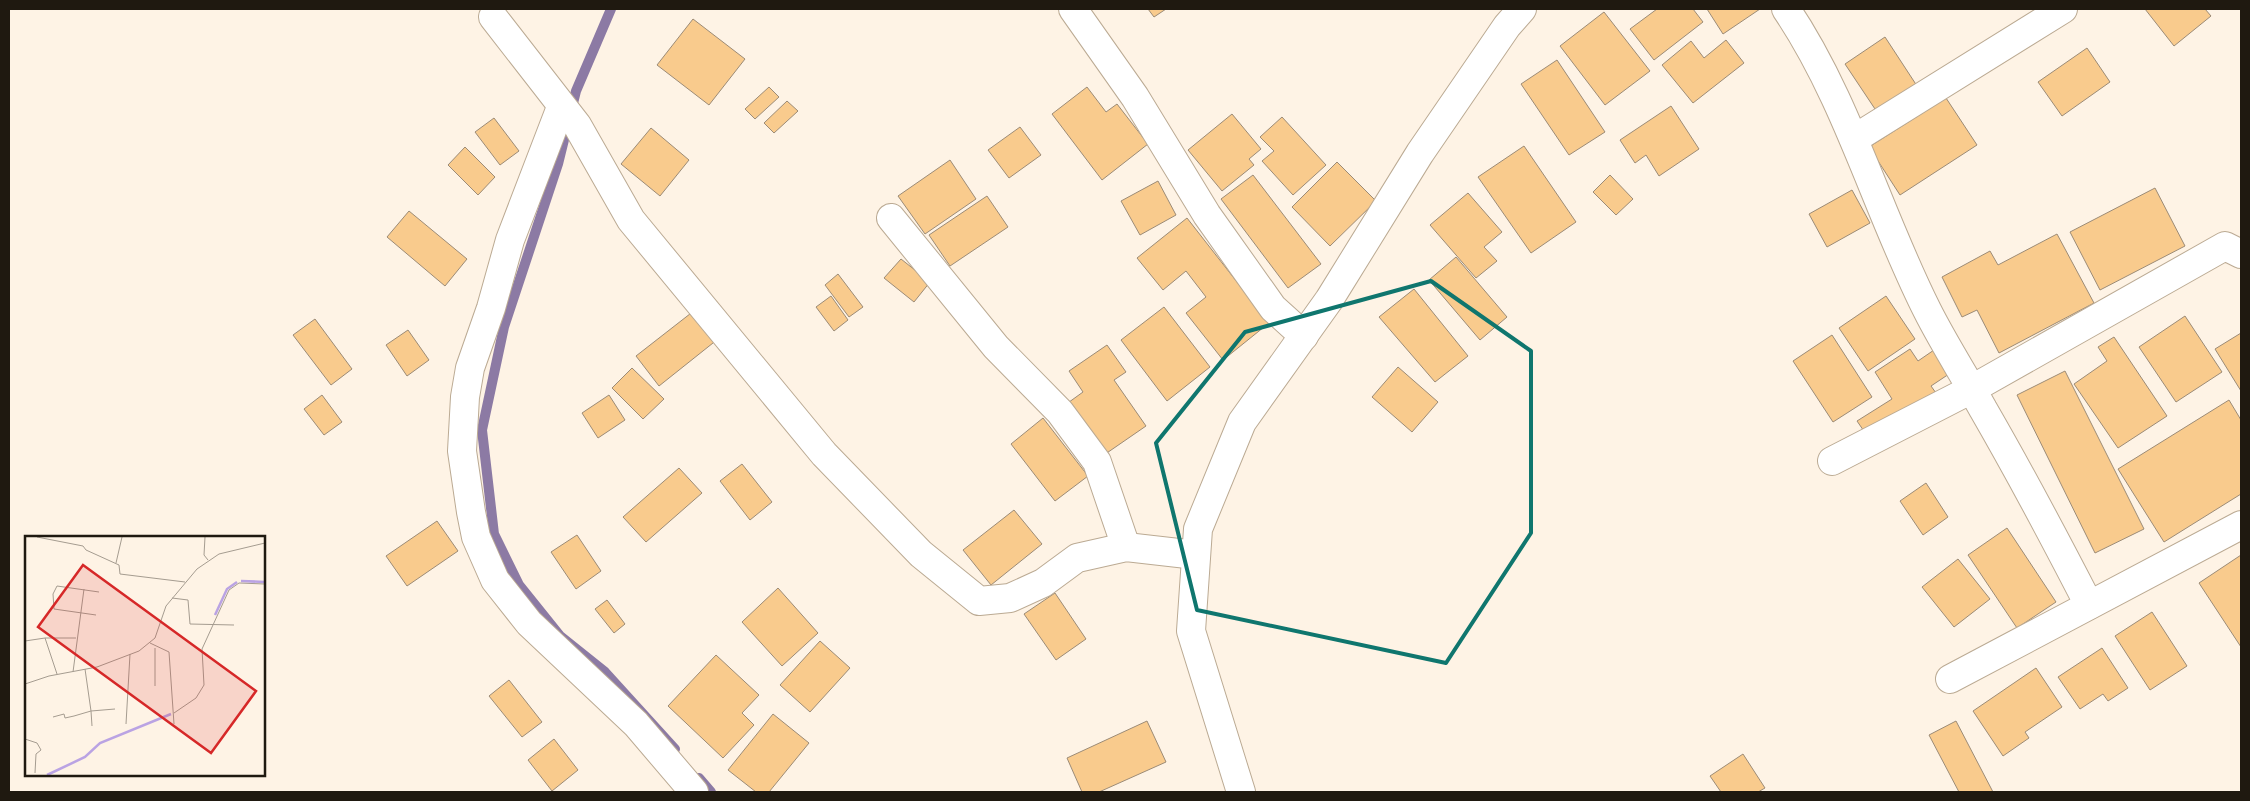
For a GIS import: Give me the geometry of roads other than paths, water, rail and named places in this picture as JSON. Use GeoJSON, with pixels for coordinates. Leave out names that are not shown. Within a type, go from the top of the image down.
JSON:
{"type":"FeatureCollection","features":[{"type":"Feature","properties":{"kind":"street"},"geometry":{"type":"LineString","coordinates":[[1073,9],[1134,97],[1207,215],[1273,308],[1304,336]]}},
{"type":"Feature","properties":{"kind":"street"},"geometry":{"type":"LineString","coordinates":[[1241,792],[1191,631],[1198,529],[1242,422],[1329,300],[1420,153],[1507,26],[1522,9]]}},
{"type":"Feature","properties":{"kind":"street"},"geometry":{"type":"LineString","coordinates":[[1786,9],[1810,44],[1854,139],[1883,213],[1927,310],[2038,506],[2089,605]]}},
{"type":"Feature","properties":{"kind":"street"},"geometry":{"type":"LineString","coordinates":[[1854,139],[2063,9]]}},
{"type":"Feature","properties":{"kind":"street"},"geometry":{"type":"LineString","coordinates":[[493,17],[569,116],[631,220],[824,454],[921,554],[979,601],[1010,598],[1043,583],[1077,558],[1126,547],[1196,555]]}},
{"type":"Feature","properties":{"kind":"street"},"geometry":{"type":"LineString","coordinates":[[569,116],[510,240],[491,308],[470,368],[465,397],[462,451],[471,512],[476,536],[495,580],[529,623],[636,724],[694,792]]}},
{"type":"Feature","properties":{"kind":"street"},"geometry":{"type":"LineString","coordinates":[[891,218],[996,347],[1060,412],[1098,462],[1126,547]]}},
{"type":"Feature","properties":{"kind":"street"},"geometry":{"type":"LineString","coordinates":[[1832,461],[1972,389],[2225,246],[2241,254]]}},
{"type":"Feature","properties":{"kind":"street"},"geometry":{"type":"LineString","coordinates":[[1950,679],[2241,525]]}},
{"type":"Feature","properties":{"kind":"waterway"},"geometry":{"type":"LineString","coordinates":[[611,9],[576,91],[558,164],[504,327],[482,430],[494,534],[519,585],[560,636],[605,672],[675,749]]}},
{"type":"Feature","properties":{"kind":"waterway"},"geometry":{"type":"LineString","coordinates":[[699,778],[711,792]]}}]}
